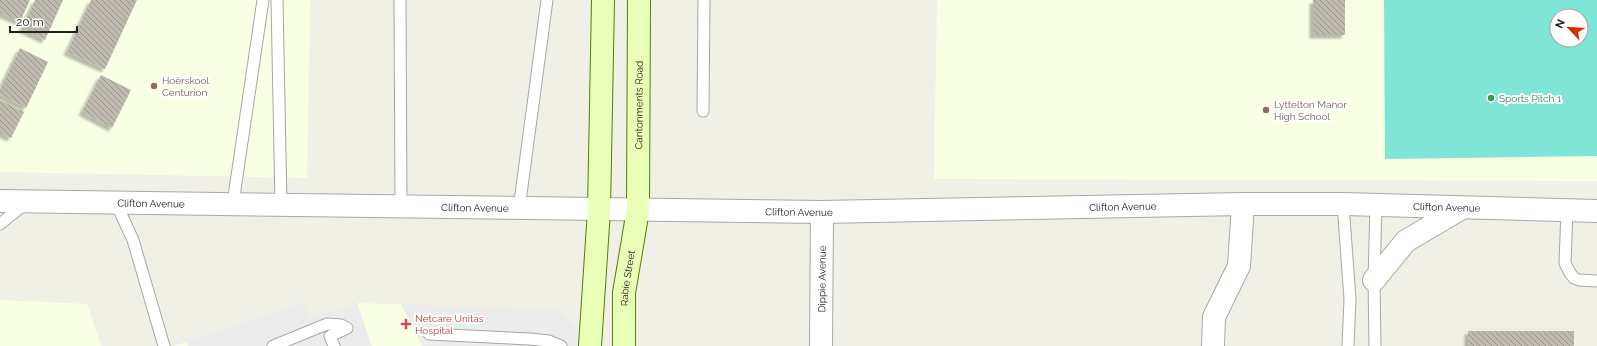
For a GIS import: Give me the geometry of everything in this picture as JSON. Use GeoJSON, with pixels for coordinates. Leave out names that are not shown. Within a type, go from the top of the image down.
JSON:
{"type":"FeatureCollection","features":[{"type":"Feature","properties":{"kind":"main road"},"geometry":{"type":"LineString","coordinates":[[590,346],[599,210],[602,0]]}},
{"type":"Feature","properties":{"kind":"main road","name":"Cantonments Road"},"geometry":{"type":"LineString","coordinates":[[638,210],[639,0]]}},
{"type":"Feature","properties":{"kind":"main road","name":"Rabie Street"},"geometry":{"type":"LineString","coordinates":[[624,346],[624,293],[638,210]]}},
{"type":"Feature","properties":{"kind":"street","name":"Clifton Avenue"},"geometry":{"type":"LineString","coordinates":[[0,201],[822,212],[1243,204],[1343,204],[1597,211]]}},
{"type":"Feature","properties":{"kind":"street"},"geometry":{"type":"LineString","coordinates":[[1213,346],[1214,318],[1239,266],[1243,204]]}},
{"type":"Feature","properties":{"kind":"street"},"geometry":{"type":"LineString","coordinates":[[1374,280],[1406,241],[1462,208]]}},
{"type":"Feature","properties":{"kind":"street","name":"Dippie Avenue"},"geometry":{"type":"LineString","coordinates":[[821,346],[822,212]]}},
{"type":"Feature","properties":{"kind":"lane"},"geometry":{"type":"LineString","coordinates":[[233,203],[263,0]]}},
{"type":"Feature","properties":{"kind":"lane"},"geometry":{"type":"LineString","coordinates":[[277,0],[281,205]]}},
{"type":"Feature","properties":{"kind":"lane"},"geometry":{"type":"LineString","coordinates":[[400,0],[401,206]]}},
{"type":"Feature","properties":{"kind":"lane"},"geometry":{"type":"LineString","coordinates":[[519,209],[547,0]]}},
{"type":"Feature","properties":{"kind":"lane"},"geometry":{"type":"LineString","coordinates":[[703,111],[704,0]]}},
{"type":"Feature","properties":{"kind":"lane"},"geometry":{"type":"LineString","coordinates":[[0,224],[28,201]]}},
{"type":"Feature","properties":{"kind":"lane"},"geometry":{"type":"LineString","coordinates":[[116,203],[133,240],[164,346]]}},
{"type":"Feature","properties":{"kind":"lane"},"geometry":{"type":"LineString","coordinates":[[1343,204],[1350,299],[1348,346]]}},
{"type":"Feature","properties":{"kind":"lane"},"geometry":{"type":"LineString","coordinates":[[1375,346],[1374,280],[1376,205]]}},
{"type":"Feature","properties":{"kind":"lane"},"geometry":{"type":"LineString","coordinates":[[1567,211],[1565,263],[1570,273],[1578,280],[1597,281]]}},
{"type":"Feature","properties":{"kind":"lane"},"geometry":{"type":"LineString","coordinates":[[273,346],[327,324],[341,325],[347,328],[330,336],[334,346]]}},
{"type":"Feature","properties":{"kind":"lane"},"geometry":{"type":"LineString","coordinates":[[429,334],[549,340],[561,346]]}},
{"type":"Feature","properties":{"kind":"shaded area","name":"Hoërskool Centurion"},"geometry":{"type":"Polygon","coordinates":[[[0,0],[310,0],[307,178],[0,172],[0,0]]]}},
{"type":"Feature","properties":{"kind":"shaded area","name":"Lyttelton Manor High School"},"geometry":{"type":"Polygon","coordinates":[[[937,0],[1597,0],[1597,181],[934,179],[937,0]]]}},
{"type":"Feature","properties":{"kind":"shaded area","name":"Sports Pitch 1"},"geometry":{"type":"Polygon","coordinates":[[[1384,0],[1597,0],[1597,156],[1385,159],[1384,0]]]}},
{"type":"Feature","properties":{"kind":"shaded area"},"geometry":{"type":"Polygon","coordinates":[[[0,300],[87,304],[101,346],[0,346],[0,300]]]}},
{"type":"Feature","properties":{"kind":"shaded area","name":"Netcare Unitas Hospital"},"geometry":{"type":"Polygon","coordinates":[[[304,302],[309,318],[357,303],[560,310],[579,329],[579,346],[174,346],[304,302]]]}},
{"type":"Feature","properties":{"kind":"shaded area"},"geometry":{"type":"Polygon","coordinates":[[[304,302],[309,318],[357,303],[372,346],[188,346],[187,341],[304,302]]]}},
{"type":"Feature","properties":{"kind":"shaded area"},"geometry":{"type":"Polygon","coordinates":[[[401,304],[560,310],[579,329],[579,346],[422,346],[401,304]]]}},
{"type":"Feature","properties":{"kind":"building"},"geometry":{"type":"Polygon","coordinates":[[[0,0],[30,0],[20,22],[0,13],[0,0]]]}},
{"type":"Feature","properties":{"kind":"building"},"geometry":{"type":"Polygon","coordinates":[[[35,0],[63,0],[45,40],[22,29],[35,0]]]}},
{"type":"Feature","properties":{"kind":"building"},"geometry":{"type":"Polygon","coordinates":[[[91,0],[137,0],[105,69],[67,52],[91,0]]]}},
{"type":"Feature","properties":{"kind":"building"},"geometry":{"type":"Polygon","coordinates":[[[1313,0],[1345,0],[1345,35],[1313,35],[1313,0]]]}},
{"type":"Feature","properties":{"kind":"building"},"geometry":{"type":"Polygon","coordinates":[[[20,48],[48,62],[26,108],[0,95],[0,89],[20,48]]]}},
{"type":"Feature","properties":{"kind":"building"},"geometry":{"type":"Polygon","coordinates":[[[101,75],[131,90],[112,128],[82,112],[101,75]]]}},
{"type":"Feature","properties":{"kind":"building"},"geometry":{"type":"Polygon","coordinates":[[[0,100],[24,112],[11,138],[0,133],[0,100]]]}},
{"type":"Feature","properties":{"kind":"building"},"geometry":{"type":"Polygon","coordinates":[[[1468,331],[1574,331],[1574,346],[1468,346],[1468,331]]]}},
{"type":"Feature","properties":{"kind":"place","name":"Hoërskool Centurion"},"geometry":{"type":"Point","coordinates":[154,86]}},
{"type":"Feature","properties":{"kind":"place","name":"Sports Pitch 1"},"geometry":{"type":"Point","coordinates":[1491,98]}},
{"type":"Feature","properties":{"kind":"place","name":"Lyttelton Manor High School"},"geometry":{"type":"Point","coordinates":[1266,110]}},
{"type":"Feature","properties":{"kind":"place","name":"Netcare Unitas Hospital"},"geometry":{"type":"Point","coordinates":[406,324]}}]}
